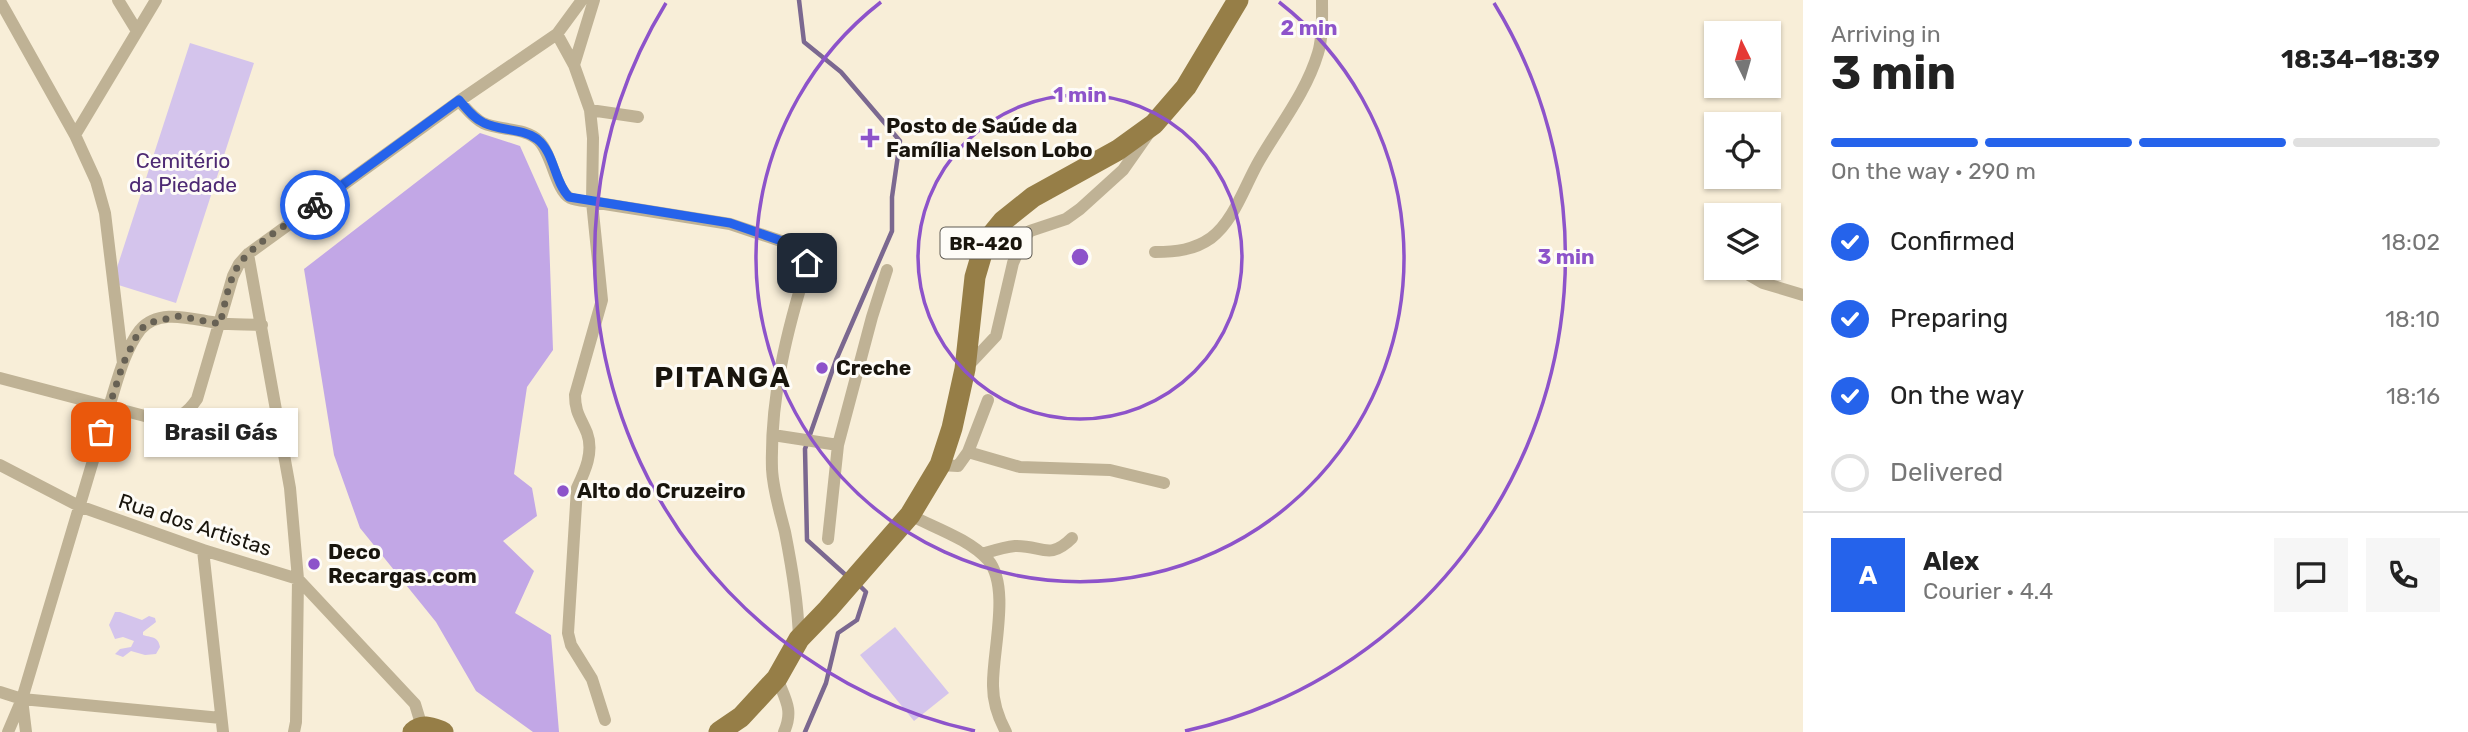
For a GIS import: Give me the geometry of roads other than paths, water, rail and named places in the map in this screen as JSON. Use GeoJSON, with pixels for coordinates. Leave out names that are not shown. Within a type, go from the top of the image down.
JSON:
{"type":"FeatureCollection","features":[{"type":"Feature","properties":{"kind":"main road","name":"BR-420"},"geometry":{"type":"LineString","coordinates":[[719,732],[741,717],[777,678],[799,639],[909,515],[940,465],[965,369],[975,277],[985,243],[1003,220],[1033,197],[1118,150],[1154,124],[1186,87],[1238,0]]}},
{"type":"Feature","properties":{"kind":"main road"},"geometry":{"type":"LineString","coordinates":[[417,729],[429,727],[443,732]]}},
{"type":"Feature","properties":{"kind":"street"},"geometry":{"type":"LineString","coordinates":[[118,0],[137,31]]}},
{"type":"Feature","properties":{"kind":"street"},"geometry":{"type":"LineString","coordinates":[[75,135],[156,0]]}},
{"type":"Feature","properties":{"kind":"street"},"geometry":{"type":"LineString","coordinates":[[0,378],[160,420],[177,419],[188,411],[197,399],[233,276],[248,254],[459,100],[557,34],[582,0]]}},
{"type":"Feature","properties":{"kind":"street"},"geometry":{"type":"LineString","coordinates":[[574,65],[594,0]]}},
{"type":"Feature","properties":{"kind":"street"},"geometry":{"type":"LineString","coordinates":[[1156,252],[1176,252],[1197,247],[1213,237],[1225,224],[1259,160],[1308,80],[1319,50],[1322,0]]}},
{"type":"Feature","properties":{"kind":"street"},"geometry":{"type":"LineString","coordinates":[[0,1],[75,135],[96,181],[105,213],[123,364]]}},
{"type":"Feature","properties":{"kind":"street"},"geometry":{"type":"LineString","coordinates":[[557,34],[574,65],[590,110],[593,138],[592,202],[602,300],[575,395],[575,411],[588,435],[589,457],[587,468],[577,488],[568,633],[571,645],[592,679],[605,720]]}},
{"type":"Feature","properties":{"kind":"street"},"geometry":{"type":"LineString","coordinates":[[459,100],[484,123],[526,134],[538,140],[565,194],[573,199],[730,223],[799,247],[806,254],[807,263],[788,327],[779,374],[772,471],[793,572],[799,639]]}},
{"type":"Feature","properties":{"kind":"street"},"geometry":{"type":"LineString","coordinates":[[590,110],[638,117]]}},
{"type":"Feature","properties":{"kind":"street"},"geometry":{"type":"LineString","coordinates":[[965,369],[996,336],[1013,263],[1030,230],[1066,219],[1104,188],[1143,144],[1154,124]]}},
{"type":"Feature","properties":{"kind":"street"},"geometry":{"type":"LineString","coordinates":[[248,254],[290,488],[299,579],[294,732]]}},
{"type":"Feature","properties":{"kind":"street"},"geometry":{"type":"LineString","coordinates":[[828,539],[838,446],[887,270]]}},
{"type":"Feature","properties":{"kind":"street"},"geometry":{"type":"LineString","coordinates":[[1756,280],[1803,295]]}},
{"type":"Feature","properties":{"kind":"street"},"geometry":{"type":"LineString","coordinates":[[8,732],[22,699],[123,364],[139,331],[156,319],[179,316],[220,324],[262,325]]}},
{"type":"Feature","properties":{"kind":"street"},"geometry":{"type":"LineString","coordinates":[[940,465],[958,466],[968,452],[988,400]]}},
{"type":"Feature","properties":{"kind":"street"},"geometry":{"type":"LineString","coordinates":[[773,435],[838,446]]}},
{"type":"Feature","properties":{"kind":"street"},"geometry":{"type":"LineString","coordinates":[[968,452],[1020,467],[1110,470],[1164,483]]}},
{"type":"Feature","properties":{"kind":"street","name":"Rua dos Artistas"},"geometry":{"type":"LineString","coordinates":[[0,465],[79,506],[203,550],[299,579]]}},
{"type":"Feature","properties":{"kind":"street"},"geometry":{"type":"LineString","coordinates":[[909,515],[959,540],[991,563],[1000,610],[993,658],[992,690],[1000,721],[1006,732]]}},
{"type":"Feature","properties":{"kind":"street"},"geometry":{"type":"LineString","coordinates":[[982,554],[1016,546],[1056,551],[1072,538]]}},
{"type":"Feature","properties":{"kind":"street"},"geometry":{"type":"LineString","coordinates":[[0,692],[22,699],[222,725],[203,550]]}},
{"type":"Feature","properties":{"kind":"street"},"geometry":{"type":"LineString","coordinates":[[299,579],[415,705],[417,729]]}},
{"type":"Feature","properties":{"kind":"street"},"geometry":{"type":"LineString","coordinates":[[777,678],[789,710],[789,720],[784,732]]}},
{"type":"Feature","properties":{"kind":"street"},"geometry":{"type":"LineString","coordinates":[[22,699],[26,732]]}},
{"type":"Feature","properties":{"kind":"waterway"},"geometry":{"type":"LineString","coordinates":[[799,0],[804,42],[841,72],[900,141],[892,197],[892,231],[836,360],[805,449],[807,540],[849,578]]}},
{"type":"Feature","properties":{"kind":"waterway"},"geometry":{"type":"LineString","coordinates":[[805,732],[826,683],[838,633],[857,620],[866,592],[859,585]]}},
{"type":"Feature","properties":{"kind":"place","name":"Posto de Saúde da Família Nelson Lobo"},"geometry":{"type":"Point","coordinates":[870,138]}},
{"type":"Feature","properties":{"kind":"place","name":"Creche"},"geometry":{"type":"Point","coordinates":[822,368]}},
{"type":"Feature","properties":{"kind":"place","name":"Brasil Gás"},"geometry":{"type":"Point","coordinates":[101,432]}},
{"type":"Feature","properties":{"kind":"place","name":"Alto do Cruzeiro"},"geometry":{"type":"Point","coordinates":[563,491]}},
{"type":"Feature","properties":{"kind":"place","name":"Deco Recargas.com"},"geometry":{"type":"Point","coordinates":[314,564]}},
{"type":"Feature","properties":{"kind":"district","name":"PITANGA"},"geometry":{"type":"Point","coordinates":[723,377]}},
{"type":"Feature","properties":{"kind":"park label","name":"Cemitério da Piedade"},"geometry":{"type":"Point","coordinates":[183,173]}}]}
